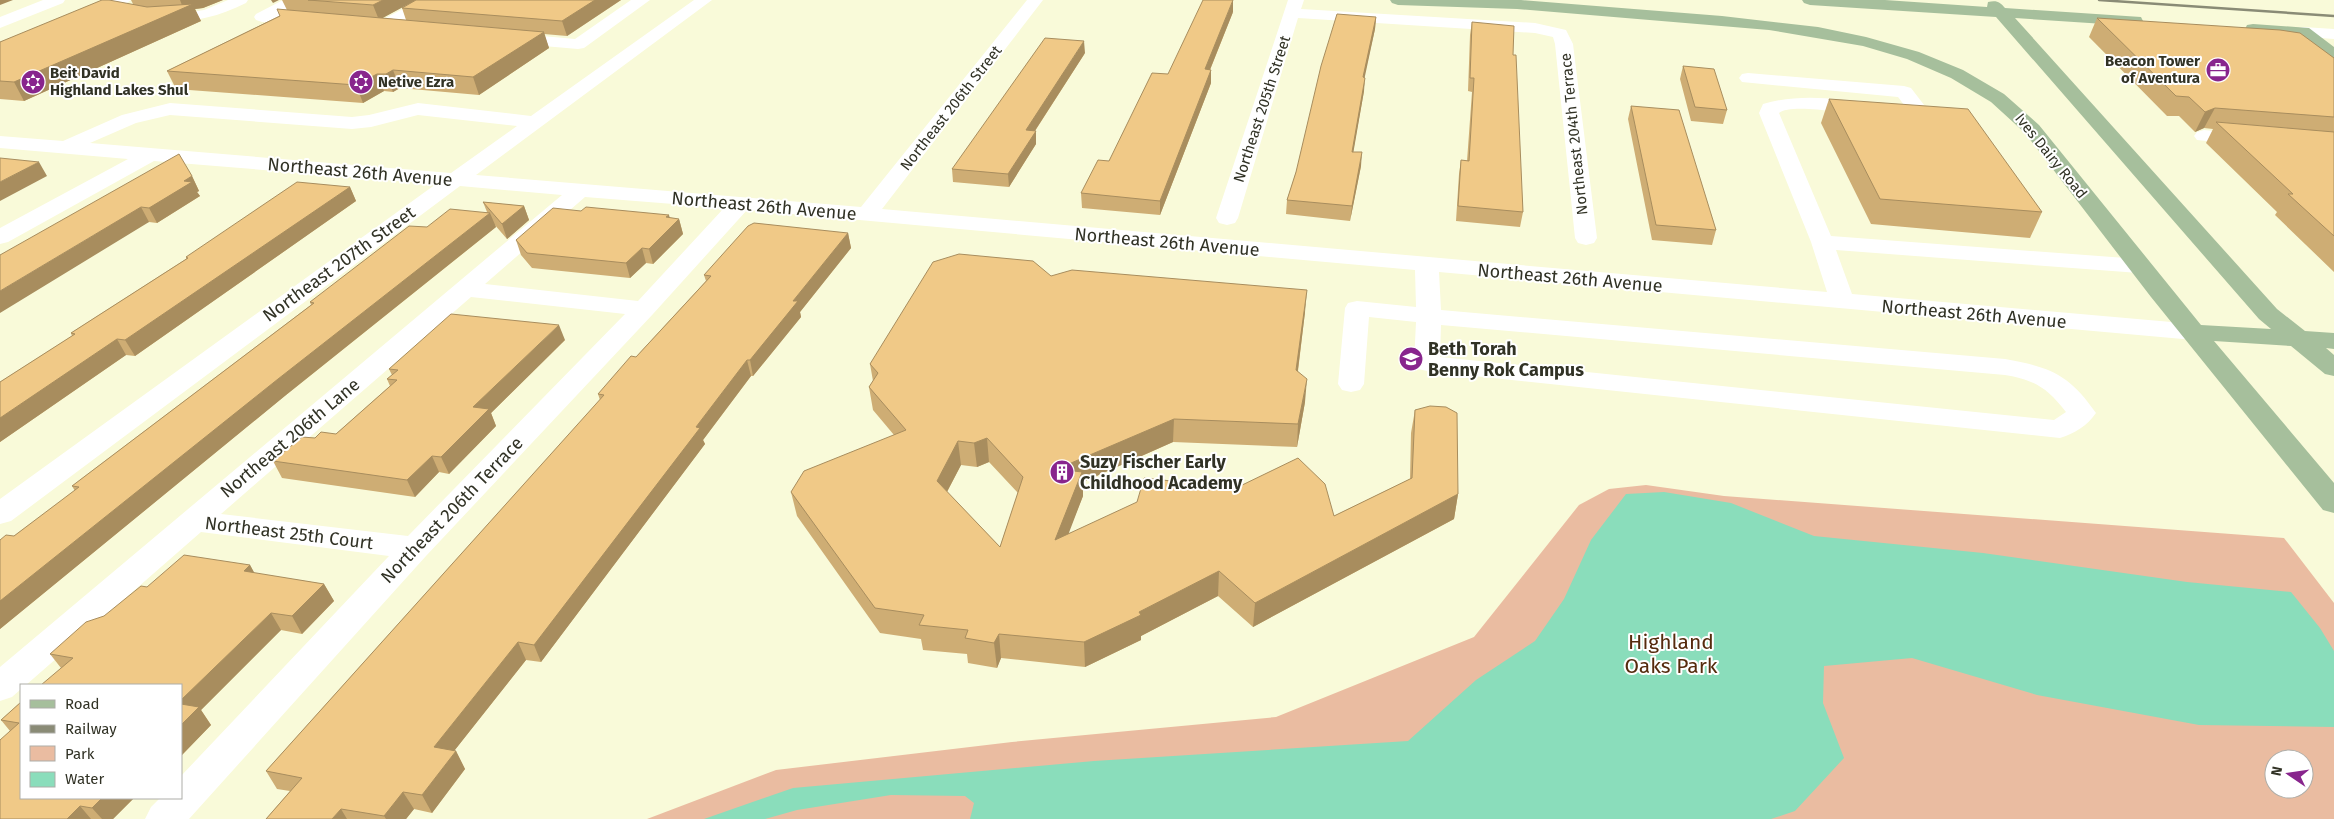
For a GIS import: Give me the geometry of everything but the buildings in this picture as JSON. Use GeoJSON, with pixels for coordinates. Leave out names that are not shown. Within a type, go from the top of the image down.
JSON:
{"type":"FeatureCollection","features":[{"type":"Feature","properties":{"kind":"main road"},"geometry":{"type":"LineString","coordinates":[[1398,0],[1522,5]]}},
{"type":"Feature","properties":{"kind":"main road","name":"Ives Dairy Road"},"geometry":{"type":"LineString","coordinates":[[1494,0],[1522,5],[1782,26],[1871,44],[1938,66],[1984,88],[2018,114],[2139,266],[2334,503]]}},
{"type":"Feature","properties":{"kind":"main road"},"geometry":{"type":"LineString","coordinates":[[1810,0],[2156,23]]}},
{"type":"Feature","properties":{"kind":"main road"},"geometry":{"type":"LineString","coordinates":[[1989,0],[2268,314],[2334,368]]}},
{"type":"Feature","properties":{"kind":"main road"},"geometry":{"type":"LineString","coordinates":[[2234,28],[2303,32],[2334,55]]}},
{"type":"Feature","properties":{"kind":"main road","name":"Northeast 26th Avenue"},"geometry":{"type":"LineString","coordinates":[[2194,332],[2334,341]]}},
{"type":"Feature","properties":{"kind":"street"},"geometry":{"type":"LineString","coordinates":[[0,23],[57,0]]}},
{"type":"Feature","properties":{"kind":"street"},"geometry":{"type":"LineString","coordinates":[[123,0],[106,7],[121,13],[189,18],[209,14],[240,0]]}},
{"type":"Feature","properties":{"kind":"street"},"geometry":{"type":"LineString","coordinates":[[296,0],[262,17],[327,22]]}},
{"type":"Feature","properties":{"kind":"street"},"geometry":{"type":"LineString","coordinates":[[382,26],[432,0]]}},
{"type":"Feature","properties":{"kind":"street"},"geometry":{"type":"LineString","coordinates":[[490,36],[578,44],[642,0]]}},
{"type":"Feature","properties":{"kind":"street","name":"Northeast 207th Street"},"geometry":{"type":"LineString","coordinates":[[0,514],[704,0]]}},
{"type":"Feature","properties":{"kind":"street","name":"Northeast 206th Street"},"geometry":{"type":"LineString","coordinates":[[866,215],[1035,0]]}},
{"type":"Feature","properties":{"kind":"street","name":"Northeast 204th Terrace"},"geometry":{"type":"LineString","coordinates":[[1294,7],[1535,28],[1560,34],[1564,44],[1586,238]]}},
{"type":"Feature","properties":{"kind":"street","name":"Northeast 205th Street"},"geometry":{"type":"LineString","coordinates":[[1227,218],[1294,7]]}},
{"type":"Feature","properties":{"kind":"street"},"geometry":{"type":"LineString","coordinates":[[364,25],[421,30]]}},
{"type":"Feature","properties":{"kind":"street"},"geometry":{"type":"LineString","coordinates":[[2303,32],[2334,34]]}},
{"type":"Feature","properties":{"kind":"street"},"geometry":{"type":"LineString","coordinates":[[1748,78],[1904,92],[1930,114],[1792,104],[1777,105],[1770,108],[1769,113],[1822,242],[1842,302]]}},
{"type":"Feature","properties":{"kind":"street"},"geometry":{"type":"LineString","coordinates":[[67,148],[118,121],[146,112],[170,109],[352,123],[371,121],[396,113],[418,109],[535,122]]}},
{"type":"Feature","properties":{"kind":"street"},"geometry":{"type":"LineString","coordinates":[[2204,136],[2260,140]]}},
{"type":"Feature","properties":{"kind":"street","name":"Northeast 26th Avenue"},"geometry":{"type":"LineString","coordinates":[[0,142],[741,203],[2194,332]]}},
{"type":"Feature","properties":{"kind":"street"},"geometry":{"type":"LineString","coordinates":[[0,237],[150,155]]}},
{"type":"Feature","properties":{"kind":"street","name":"Northeast 206th Lane"},"geometry":{"type":"LineString","coordinates":[[0,687],[192,521],[467,289],[580,190]]}},
{"type":"Feature","properties":{"kind":"street","name":"Northeast 206th Terrace"},"geometry":{"type":"LineString","coordinates":[[165,819],[415,548],[644,309],[741,203]]}},
{"type":"Feature","properties":{"kind":"street"},"geometry":{"type":"LineString","coordinates":[[1822,242],[2139,266]]}},
{"type":"Feature","properties":{"kind":"street"},"geometry":{"type":"LineString","coordinates":[[1351,384],[1357,308],[1429,316],[2005,367],[2033,372],[2058,385],[2082,413],[2060,429],[1427,363],[1429,316],[1427,265]]}},
{"type":"Feature","properties":{"kind":"street"},"geometry":{"type":"LineString","coordinates":[[467,289],[644,309]]}},
{"type":"Feature","properties":{"kind":"street","name":"Northeast 25th Court"},"geometry":{"type":"LineString","coordinates":[[192,521],[415,548]]}},
{"type":"Feature","properties":{"kind":"green space","name":"Highland Oaks Park"},"geometry":{"type":"Polygon","coordinates":[[[1646,485],[1724,496],[2284,538],[2334,603],[2334,819],[647,819],[776,770],[1012,742],[1276,717],[1474,637],[1579,505],[1609,489],[1646,485]]]}},
{"type":"Feature","properties":{"kind":"water","name":"Highland Oaks Park"},"geometry":{"type":"Polygon","coordinates":[[[1664,492],[1731,503],[1814,536],[1983,553],[2187,582],[2291,592],[2320,628],[2334,651],[2334,727],[2199,725],[2037,695],[1912,658],[1824,666],[1823,703],[1844,758],[1795,811],[1771,819],[970,819],[974,803],[965,796],[891,795],[797,810],[765,819],[704,819],[793,788],[1094,761],[1408,741],[1476,680],[1535,641],[1564,599],[1591,540],[1626,494],[1664,492]]]}},
{"type":"Feature","properties":{"kind":"railway"},"geometry":{"type":"LineString","coordinates":[[2099,0],[2334,16]]}},
{"type":"Feature","properties":{"kind":"place","name":"Beacon Tower of Aventura"},"geometry":{"type":"Point","coordinates":[2218,70]}},
{"type":"Feature","properties":{"kind":"place","name":"Beit David Highland Lakes Shul"},"geometry":{"type":"Point","coordinates":[33,82]}},
{"type":"Feature","properties":{"kind":"place","name":"Netive Ezra"},"geometry":{"type":"Point","coordinates":[361,82]}},
{"type":"Feature","properties":{"kind":"place","name":"Beth Torah Benny Rok Campus"},"geometry":{"type":"Point","coordinates":[1411,359]}},
{"type":"Feature","properties":{"kind":"place","name":"Suzy Fischer Early Childhood Academy"},"geometry":{"type":"Point","coordinates":[1062,472]}}]}
